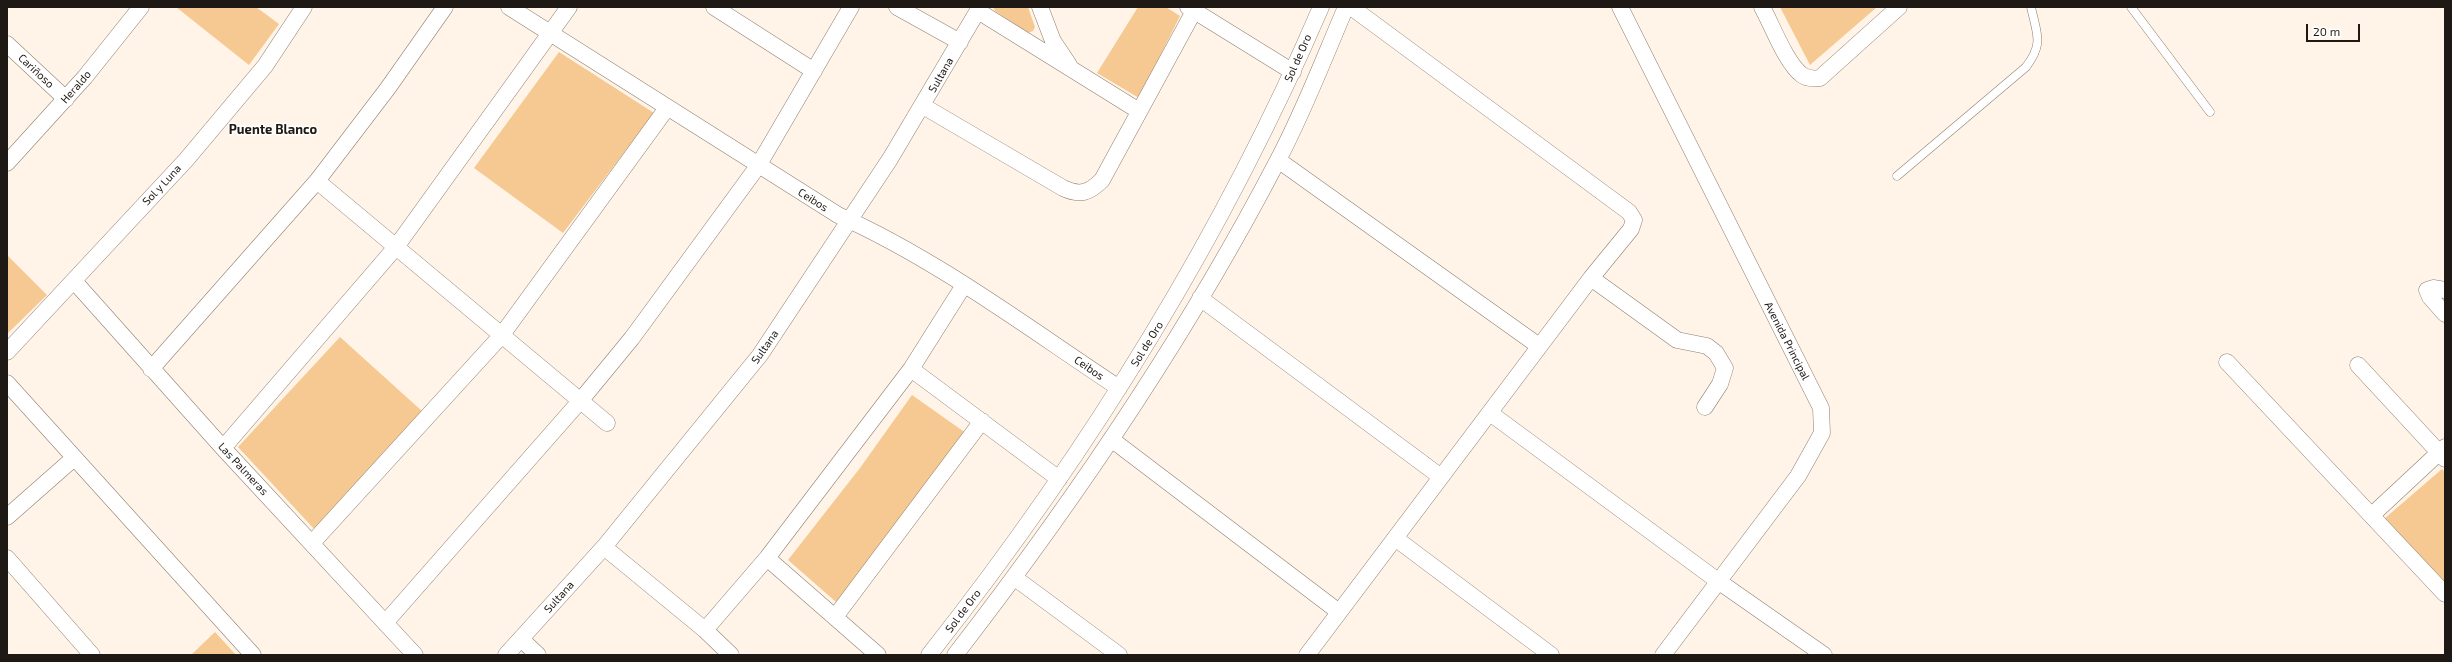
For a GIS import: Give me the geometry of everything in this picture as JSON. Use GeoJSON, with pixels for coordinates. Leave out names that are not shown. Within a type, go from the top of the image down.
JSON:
{"type":"FeatureCollection","features":[{"type":"Feature","properties":{"kind":"street","name":"Heraldo"},"geometry":{"type":"LineString","coordinates":[[7,163],[66,99],[141,7]]}},
{"type":"Feature","properties":{"kind":"street","name":"Sol y Luna"},"geometry":{"type":"LineString","coordinates":[[7,352],[186,160],[265,66],[304,7]]}},
{"type":"Feature","properties":{"kind":"street"},"geometry":{"type":"LineString","coordinates":[[151,368],[317,181],[388,88],[444,7]]}},
{"type":"Feature","properties":{"kind":"street","name":"Ceibos"},"geometry":{"type":"LineString","coordinates":[[509,7],[758,166],[848,220],[964,285],[1119,388]]}},
{"type":"Feature","properties":{"kind":"street"},"geometry":{"type":"LineString","coordinates":[[223,448],[396,247],[552,34],[569,7]]}},
{"type":"Feature","properties":{"kind":"street"},"geometry":{"type":"LineString","coordinates":[[385,623],[581,400],[632,338],[758,166],[851,7]]}},
{"type":"Feature","properties":{"kind":"street"},"geometry":{"type":"LineString","coordinates":[[897,7],[960,42]]}},
{"type":"Feature","properties":{"kind":"street"},"geometry":{"type":"LineString","coordinates":[[1040,7],[1053,41],[1072,70]]}},
{"type":"Feature","properties":{"kind":"street","name":"Sol de Oro"},"geometry":{"type":"LineString","coordinates":[[929,655],[1059,479],[1119,388],[1182,285],[1293,72],[1321,7]]}},
{"type":"Feature","properties":{"kind":"street"},"geometry":{"type":"LineString","coordinates":[[955,655],[1014,578],[1111,439],[1200,298],[1278,160],[1346,7]]}},
{"type":"Feature","properties":{"kind":"street"},"geometry":{"type":"LineString","coordinates":[[1307,655],[1539,346],[1591,278],[1632,229],[1634,220],[1630,212],[1351,7]]}},
{"type":"Feature","properties":{"kind":"street","name":"Avenida Principal"},"geometry":{"type":"LineString","coordinates":[[1620,7],[1821,408],[1822,433],[1798,476],[1663,655]]}},
{"type":"Feature","properties":{"kind":"street"},"geometry":{"type":"LineString","coordinates":[[1762,7],[1794,66],[1802,75],[1811,79],[1820,78],[1899,7]]}},
{"type":"Feature","properties":{"kind":"street"},"geometry":{"type":"LineString","coordinates":[[979,9],[1072,70],[1139,111]]}},
{"type":"Feature","properties":{"kind":"street","name":"Sultana"},"geometry":{"type":"LineString","coordinates":[[506,655],[604,547],[751,367],[923,106],[979,9]]}},
{"type":"Feature","properties":{"kind":"street"},"geometry":{"type":"LineString","coordinates":[[923,106],[1063,188],[1073,192],[1083,193],[1093,188],[1102,180],[1191,9],[1293,72]]}},
{"type":"Feature","properties":{"kind":"street"},"geometry":{"type":"LineString","coordinates":[[724,10],[814,71]]}},
{"type":"Feature","properties":{"kind":"street","name":"Cariñoso"},"geometry":{"type":"LineString","coordinates":[[7,44],[66,99]]}},
{"type":"Feature","properties":{"kind":"street"},"geometry":{"type":"LineString","coordinates":[[312,543],[501,336],[667,108]]}},
{"type":"Feature","properties":{"kind":"street"},"geometry":{"type":"LineString","coordinates":[[1278,160],[1539,346]]}},
{"type":"Feature","properties":{"kind":"street"},"geometry":{"type":"LineString","coordinates":[[317,181],[607,423]]}},
{"type":"Feature","properties":{"kind":"street"},"geometry":{"type":"LineString","coordinates":[[1591,278],[1677,340],[1707,346],[1716,353],[1725,368],[1720,384],[1705,407]]}},
{"type":"Feature","properties":{"kind":"street","name":"Las Palmeras"},"geometry":{"type":"LineString","coordinates":[[74,281],[223,448],[415,655]]}},
{"type":"Feature","properties":{"kind":"street"},"geometry":{"type":"LineString","coordinates":[[705,630],[767,558],[911,369],[964,285]]}},
{"type":"Feature","properties":{"kind":"street"},"geometry":{"type":"LineString","coordinates":[[2445,290],[2434,288],[2427,290],[2430,297],[2445,314]]}},
{"type":"Feature","properties":{"kind":"street"},"geometry":{"type":"LineString","coordinates":[[1200,298],[1441,477]]}},
{"type":"Feature","properties":{"kind":"street"},"geometry":{"type":"LineString","coordinates":[[2226,362],[2445,594]]}},
{"type":"Feature","properties":{"kind":"street"},"geometry":{"type":"LineString","coordinates":[[2358,365],[2443,453],[2372,515]]}},
{"type":"Feature","properties":{"kind":"street"},"geometry":{"type":"LineString","coordinates":[[911,369],[1059,479]]}},
{"type":"Feature","properties":{"kind":"street"},"geometry":{"type":"LineString","coordinates":[[7,383],[253,655]]}},
{"type":"Feature","properties":{"kind":"street"},"geometry":{"type":"LineString","coordinates":[[1490,413],[1718,581],[1824,655]]}},
{"type":"Feature","properties":{"kind":"street"},"geometry":{"type":"LineString","coordinates":[[836,617],[982,421]]}},
{"type":"Feature","properties":{"kind":"street"},"geometry":{"type":"LineString","coordinates":[[1111,439],[1339,612]]}},
{"type":"Feature","properties":{"kind":"street"},"geometry":{"type":"LineString","coordinates":[[7,517],[74,458]]}},
{"type":"Feature","properties":{"kind":"street"},"geometry":{"type":"LineString","coordinates":[[1395,538],[1551,655]]}},
{"type":"Feature","properties":{"kind":"street"},"geometry":{"type":"LineString","coordinates":[[604,547],[705,630],[731,655]]}},
{"type":"Feature","properties":{"kind":"street"},"geometry":{"type":"LineString","coordinates":[[7,558],[92,655]]}},
{"type":"Feature","properties":{"kind":"street"},"geometry":{"type":"LineString","coordinates":[[767,558],[878,655]]}},
{"type":"Feature","properties":{"kind":"street"},"geometry":{"type":"LineString","coordinates":[[1014,578],[1119,655]]}},
{"type":"Feature","properties":{"kind":"street"},"geometry":{"type":"LineString","coordinates":[[521,639],[538,655]]}},
{"type":"Feature","properties":{"kind":"lane"},"geometry":{"type":"LineString","coordinates":[[1897,176],[2026,68],[2037,53],[2038,37],[2031,7]]}},
{"type":"Feature","properties":{"kind":"lane"},"geometry":{"type":"LineString","coordinates":[[2131,7],[2210,112]]}},
{"type":"Feature","properties":{"kind":"shaded area"},"geometry":{"type":"Polygon","coordinates":[[[176,7],[256,7],[279,24],[249,65],[176,7]]]}},
{"type":"Feature","properties":{"kind":"shaded area"},"geometry":{"type":"Polygon","coordinates":[[[993,7],[1028,7],[1035,27],[1033,31],[1028,33],[995,11],[993,7]]]}},
{"type":"Feature","properties":{"kind":"shaded area"},"geometry":{"type":"Polygon","coordinates":[[[1138,7],[1166,7],[1180,16],[1139,98],[1097,73],[1138,7]]]}},
{"type":"Feature","properties":{"kind":"shaded area"},"geometry":{"type":"Polygon","coordinates":[[[1780,7],[1877,7],[1810,65],[1780,7]]]}},
{"type":"Feature","properties":{"kind":"shaded area"},"geometry":{"type":"Polygon","coordinates":[[[559,52],[654,113],[563,233],[474,168],[559,52]]]}},
{"type":"Feature","properties":{"kind":"shaded area"},"geometry":{"type":"Polygon","coordinates":[[[7,255],[47,295],[7,334],[7,255]]]}},
{"type":"Feature","properties":{"kind":"shaded area"},"geometry":{"type":"Polygon","coordinates":[[[340,337],[423,412],[316,531],[238,447],[340,337]]]}},
{"type":"Feature","properties":{"kind":"shaded area"},"geometry":{"type":"Polygon","coordinates":[[[912,395],[970,436],[843,608],[788,560],[860,468],[912,395]]]}},
{"type":"Feature","properties":{"kind":"shaded area"},"geometry":{"type":"Polygon","coordinates":[[[2442,469],[2445,472],[2445,586],[2384,519],[2442,469]]]}},
{"type":"Feature","properties":{"kind":"shaded area"},"geometry":{"type":"Polygon","coordinates":[[[215,632],[236,655],[191,655],[215,632]]]}},
{"type":"Feature","properties":{"kind":"district","name":"Puente Blanco"},"geometry":{"type":"Point","coordinates":[273,130]}}]}
